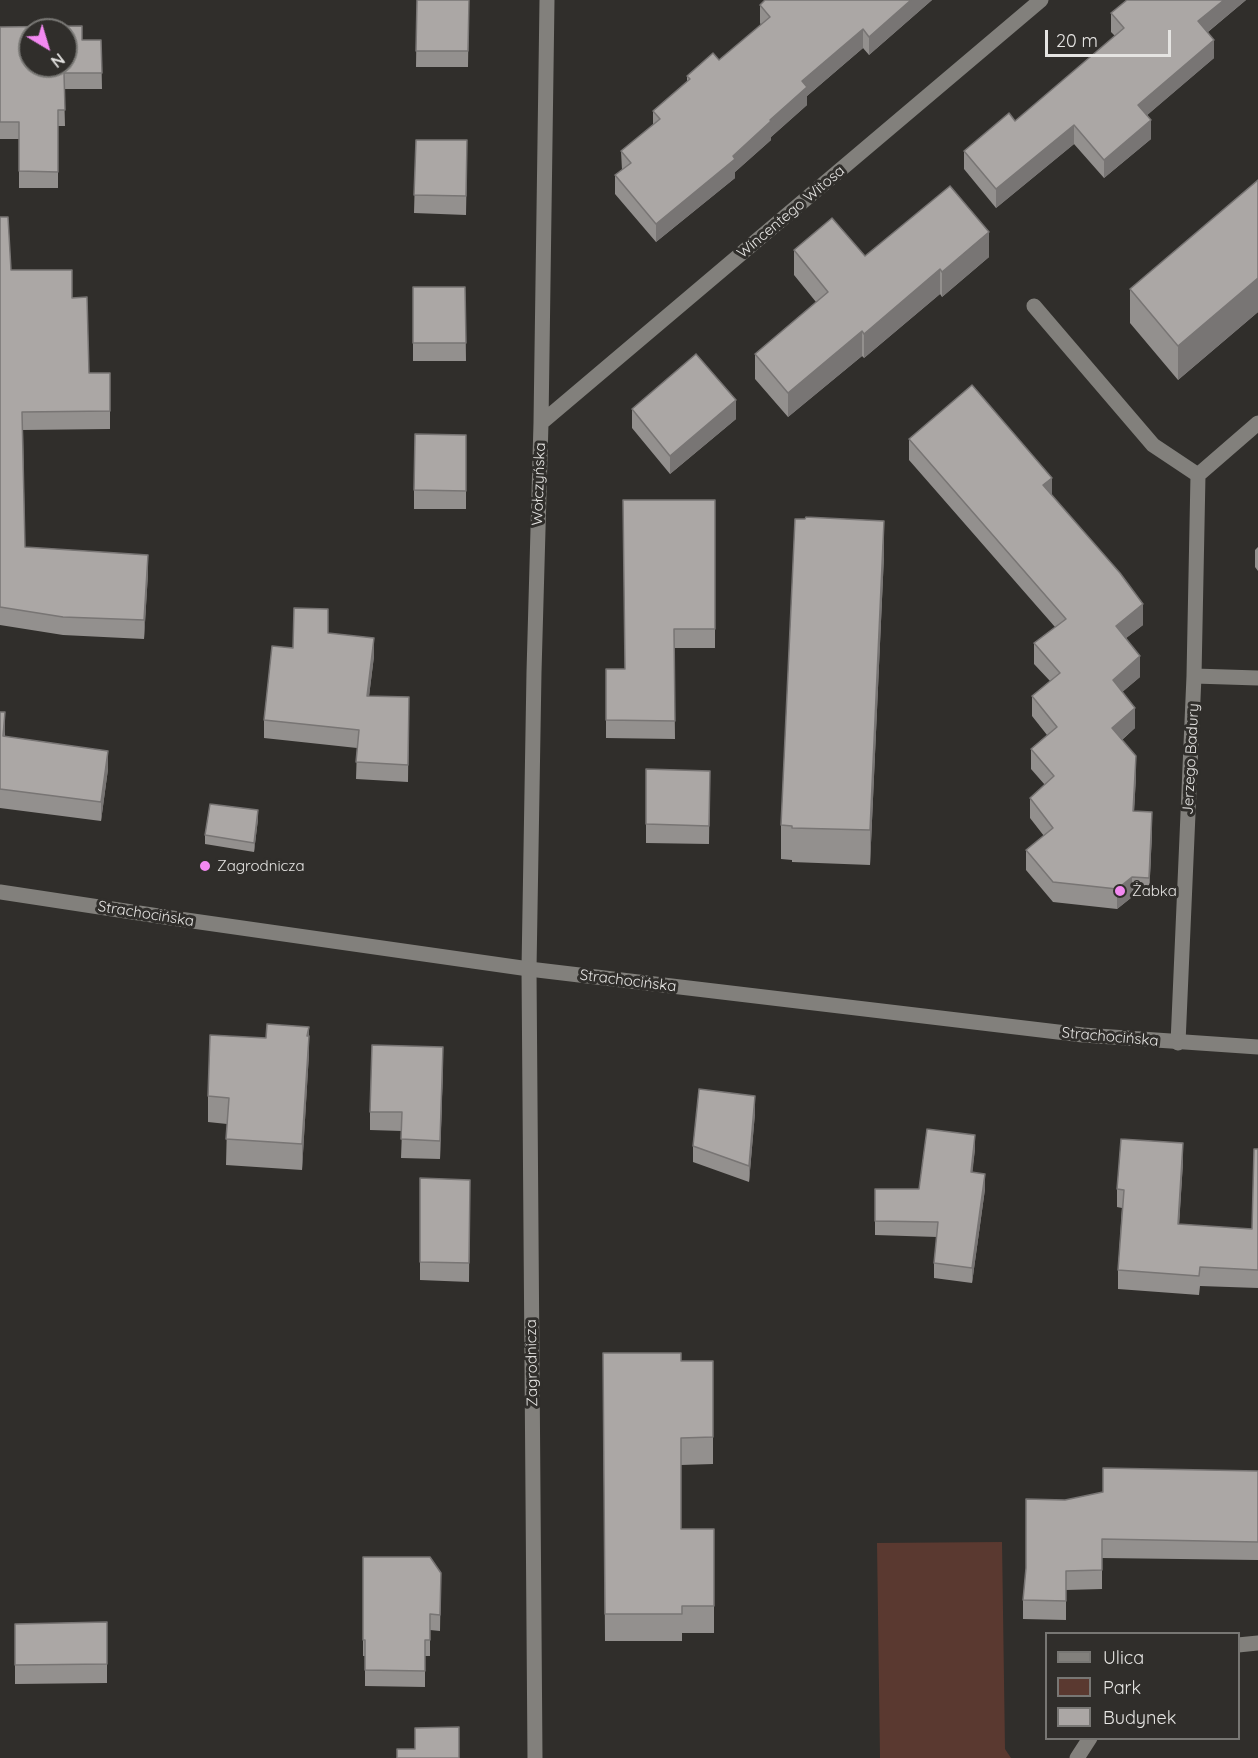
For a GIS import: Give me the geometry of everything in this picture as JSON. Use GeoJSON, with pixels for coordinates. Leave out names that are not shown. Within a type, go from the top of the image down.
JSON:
{"type":"FeatureCollection","features":[{"type":"Feature","properties":{"kind":"street","name":"Wołczyńska"},"geometry":{"type":"LineString","coordinates":[[529,969],[541,423],[547,0]]}},
{"type":"Feature","properties":{"kind":"street","name":"Wincentego Witosa"},"geometry":{"type":"LineString","coordinates":[[541,423],[1041,0]]}},
{"type":"Feature","properties":{"kind":"street"},"geometry":{"type":"LineString","coordinates":[[1034,306],[1153,445],[1198,475],[1258,423]]}},
{"type":"Feature","properties":{"kind":"street","name":"Jerzego Badury"},"geometry":{"type":"LineString","coordinates":[[1178,1043],[1194,676],[1198,475]]}},
{"type":"Feature","properties":{"kind":"street"},"geometry":{"type":"LineString","coordinates":[[1194,676],[1258,678]]}},
{"type":"Feature","properties":{"kind":"street","name":"Strachocińska"},"geometry":{"type":"LineString","coordinates":[[0,892],[529,969],[1083,1035],[1258,1047]]}},
{"type":"Feature","properties":{"kind":"street","name":"Zagrodnicza"},"geometry":{"type":"LineString","coordinates":[[529,969],[535,1758]]}},
{"type":"Feature","properties":{"kind":"street"},"geometry":{"type":"LineString","coordinates":[[1240,1645],[1258,1643]]}},
{"type":"Feature","properties":{"kind":"street"},"geometry":{"type":"LineString","coordinates":[[1077,1758],[1089,1740]]}},
{"type":"Feature","properties":{"kind":"green space"},"geometry":{"type":"Polygon","coordinates":[[[1002,1542],[1005,1749],[1011,1758],[880,1758],[877,1543],[1002,1542]]]}},
{"type":"Feature","properties":{"kind":"building"},"geometry":{"type":"Polygon","coordinates":[[[417,0],[469,0],[468,51],[416,51],[417,0]]]}},
{"type":"Feature","properties":{"kind":"building"},"geometry":{"type":"Polygon","coordinates":[[[765,0],[911,0],[869,37],[863,29],[802,81],[807,87],[733,156],[735,159],[656,224],[615,175],[631,163],[621,151],[660,119],[653,111],[690,79],[687,76],[713,53],[719,60],[770,17],[760,5],[765,0]]]}},
{"type":"Feature","properties":{"kind":"building"},"geometry":{"type":"Polygon","coordinates":[[[1127,0],[1224,0],[1198,21],[1214,40],[1138,105],[1151,120],[1104,160],[1074,125],[996,189],[964,151],[1009,113],[1015,121],[1124,28],[1111,13],[1127,0]]]}},
{"type":"Feature","properties":{"kind":"building"},"geometry":{"type":"Polygon","coordinates":[[[78,26],[82,26],[82,40],[101,40],[102,73],[78,73],[78,26]]]}},
{"type":"Feature","properties":{"kind":"building"},"geometry":{"type":"Polygon","coordinates":[[[0,27],[18,27],[18,78],[64,78],[65,110],[58,110],[58,172],[19,171],[19,122],[0,122],[0,27]]]}},
{"type":"Feature","properties":{"kind":"building"},"geometry":{"type":"Polygon","coordinates":[[[416,140],[467,140],[466,196],[414,195],[416,140]]]}},
{"type":"Feature","properties":{"kind":"building"},"geometry":{"type":"Polygon","coordinates":[[[1258,180],[1258,278],[1178,346],[1130,289],[1258,180]]]}},
{"type":"Feature","properties":{"kind":"building"},"geometry":{"type":"Polygon","coordinates":[[[950,186],[989,232],[942,272],[940,269],[864,334],[862,331],[788,393],[755,354],[828,292],[794,250],[832,218],[865,256],[950,186]]]}},
{"type":"Feature","properties":{"kind":"building"},"geometry":{"type":"Polygon","coordinates":[[[0,217],[8,217],[11,270],[72,270],[72,298],[87,297],[89,373],[110,373],[110,411],[22,412],[25,547],[148,555],[144,620],[63,617],[0,607],[0,217]]]}},
{"type":"Feature","properties":{"kind":"building"},"geometry":{"type":"Polygon","coordinates":[[[413,287],[465,287],[466,343],[413,343],[413,287]]]}},
{"type":"Feature","properties":{"kind":"building"},"geometry":{"type":"Polygon","coordinates":[[[696,354],[736,400],[670,456],[632,409],[696,354]]]}},
{"type":"Feature","properties":{"kind":"building"},"geometry":{"type":"Polygon","coordinates":[[[972,385],[1052,478],[1043,485],[1120,573],[1143,604],[1116,626],[1140,656],[1113,680],[1135,708],[1112,728],[1136,756],[1133,811],[1152,812],[1149,878],[1132,877],[1117,889],[1053,882],[1026,850],[1053,828],[1030,798],[1054,776],[1031,749],[1057,727],[1032,696],[1060,673],[1034,643],[1066,619],[909,439],[972,385]]]}},
{"type":"Feature","properties":{"kind":"building"},"geometry":{"type":"Polygon","coordinates":[[[415,434],[466,435],[466,491],[414,490],[415,434]]]}},
{"type":"Feature","properties":{"kind":"building"},"geometry":{"type":"Polygon","coordinates":[[[623,500],[715,500],[715,629],[674,629],[675,721],[606,720],[606,669],[625,669],[623,500]]]}},
{"type":"Feature","properties":{"kind":"building"},"geometry":{"type":"Polygon","coordinates":[[[806,517],[884,521],[870,830],[792,828],[792,826],[781,825],[795,519],[806,517]]]}},
{"type":"Feature","properties":{"kind":"building"},"geometry":{"type":"Polygon","coordinates":[[[294,608],[328,609],[328,633],[374,638],[367,696],[409,697],[408,765],[356,762],[359,730],[264,720],[272,646],[293,648],[294,608]]]}},
{"type":"Feature","properties":{"kind":"building"},"geometry":{"type":"Polygon","coordinates":[[[0,712],[5,712],[3,736],[108,751],[101,802],[0,789],[0,712]]]}},
{"type":"Feature","properties":{"kind":"building"},"geometry":{"type":"Polygon","coordinates":[[[646,769],[710,771],[709,826],[646,824],[646,769]]]}},
{"type":"Feature","properties":{"kind":"building"},"geometry":{"type":"Polygon","coordinates":[[[210,804],[258,810],[254,843],[205,835],[210,804]]]}},
{"type":"Feature","properties":{"kind":"building"},"geometry":{"type":"Polygon","coordinates":[[[267,1024],[309,1027],[302,1144],[226,1139],[229,1098],[208,1096],[210,1035],[266,1038],[267,1024]]]}},
{"type":"Feature","properties":{"kind":"building"},"geometry":{"type":"Polygon","coordinates":[[[372,1045],[443,1047],[440,1141],[401,1139],[402,1112],[370,1112],[372,1045]]]}},
{"type":"Feature","properties":{"kind":"building"},"geometry":{"type":"Polygon","coordinates":[[[699,1089],[755,1096],[749,1166],[693,1146],[699,1089]]]}},
{"type":"Feature","properties":{"kind":"building"},"geometry":{"type":"Polygon","coordinates":[[[927,1129],[975,1135],[971,1172],[985,1174],[972,1268],[934,1263],[938,1222],[875,1221],[875,1189],[919,1189],[927,1129]]]}},
{"type":"Feature","properties":{"kind":"building"},"geometry":{"type":"Polygon","coordinates":[[[1121,1139],[1183,1143],[1178,1224],[1252,1229],[1254,1149],[1258,1149],[1258,1270],[1200,1267],[1199,1276],[1118,1270],[1124,1190],[1117,1189],[1121,1139]]]}},
{"type":"Feature","properties":{"kind":"building"},"geometry":{"type":"Polygon","coordinates":[[[420,1178],[470,1180],[469,1263],[420,1262],[420,1178]]]}},
{"type":"Feature","properties":{"kind":"building"},"geometry":{"type":"Polygon","coordinates":[[[603,1353],[681,1353],[681,1361],[713,1361],[713,1437],[681,1438],[681,1529],[714,1529],[714,1606],[682,1606],[682,1614],[605,1614],[603,1353]]]}},
{"type":"Feature","properties":{"kind":"building"},"geometry":{"type":"Polygon","coordinates":[[[1103,1468],[1258,1471],[1258,1542],[1102,1539],[1102,1570],[1066,1571],[1066,1601],[1023,1600],[1026,1568],[1026,1499],[1065,1500],[1103,1492],[1103,1468]]]}},
{"type":"Feature","properties":{"kind":"building"},"geometry":{"type":"Polygon","coordinates":[[[363,1557],[430,1557],[441,1573],[440,1615],[430,1614],[430,1640],[425,1640],[425,1671],[365,1670],[363,1557]]]}},
{"type":"Feature","properties":{"kind":"building"},"geometry":{"type":"Polygon","coordinates":[[[107,1622],[107,1664],[15,1665],[15,1624],[107,1622]]]}},
{"type":"Feature","properties":{"kind":"building"},"geometry":{"type":"Polygon","coordinates":[[[459,1727],[459,1758],[397,1758],[397,1749],[415,1749],[415,1728],[459,1727]]]}},
{"type":"Feature","properties":{"kind":"place","name":"Zagrodnicza"},"geometry":{"type":"Point","coordinates":[205,866]}},
{"type":"Feature","properties":{"kind":"place","name":"Żabka"},"geometry":{"type":"Point","coordinates":[1120,891]}}]}
